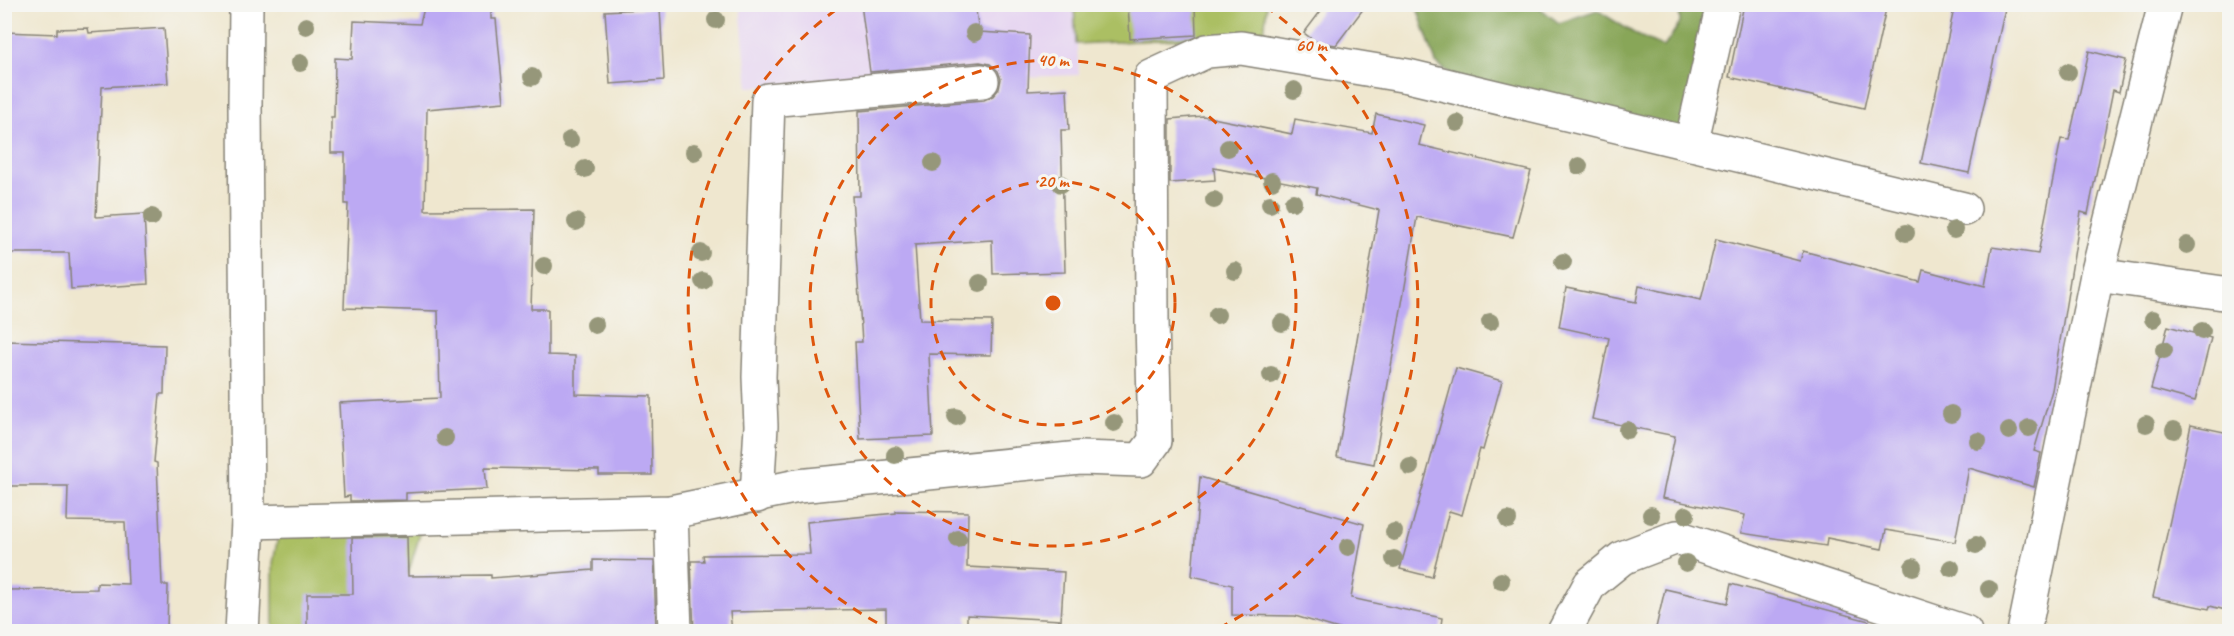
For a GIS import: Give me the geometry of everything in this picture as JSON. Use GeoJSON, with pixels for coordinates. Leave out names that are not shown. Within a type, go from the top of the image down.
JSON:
{"type":"FeatureCollection","features":[{"type":"Feature","properties":{"kind":"street"},"geometry":{"type":"LineString","coordinates":[[242,632],[248,522],[246,4]]}},
{"type":"Feature","properties":{"kind":"street"},"geometry":{"type":"LineString","coordinates":[[1691,144],[1724,4]]}},
{"type":"Feature","properties":{"kind":"street"},"geometry":{"type":"LineString","coordinates":[[2024,632],[2097,275],[2165,4]]}},
{"type":"Feature","properties":{"kind":"street"},"geometry":{"type":"LineString","coordinates":[[248,522],[671,512],[798,486],[1080,458],[1141,460],[1155,441],[1151,76],[1207,51],[1241,48],[1408,76],[1964,209]]}},
{"type":"Feature","properties":{"kind":"street"},"geometry":{"type":"LineString","coordinates":[[756,496],[761,426],[759,377],[768,100],[982,81]]}},
{"type":"Feature","properties":{"kind":"street"},"geometry":{"type":"LineString","coordinates":[[2097,275],[2229,294]]}},
{"type":"Feature","properties":{"kind":"street"},"geometry":{"type":"LineString","coordinates":[[671,512],[675,632]]}},
{"type":"Feature","properties":{"kind":"street"},"geometry":{"type":"LineString","coordinates":[[1564,632],[1590,585],[1614,564],[1622,558],[1677,537],[1965,632]]}},
{"type":"Feature","properties":{"kind":"shaded area"},"geometry":{"type":"Polygon","coordinates":[[[740,5],[1074,5],[1079,75],[748,87],[740,5]]]}},
{"type":"Feature","properties":{"kind":"green space"},"geometry":{"type":"Polygon","coordinates":[[[1074,5],[1267,5],[1264,35],[1076,44],[1074,5]]]}},
{"type":"Feature","properties":{"kind":"green space"},"geometry":{"type":"Polygon","coordinates":[[[1416,5],[1536,5],[1559,23],[1597,10],[1637,35],[1664,47],[1680,23],[1679,5],[1731,5],[1703,122],[1661,142],[1507,115],[1436,63],[1416,5]]]}},
{"type":"Feature","properties":{"kind":"green space"},"geometry":{"type":"Polygon","coordinates":[[[422,527],[391,631],[273,632],[273,563],[278,536],[422,527]]]}},
{"type":"Feature","properties":{"kind":"building"},"geometry":{"type":"Polygon","coordinates":[[[425,4],[491,4],[491,19],[496,19],[504,102],[427,109],[425,210],[534,209],[531,309],[548,309],[548,355],[575,356],[575,394],[651,396],[652,475],[599,475],[599,470],[485,468],[487,489],[406,493],[406,500],[350,501],[350,496],[344,497],[339,403],[440,398],[438,311],[344,308],[348,204],[345,204],[345,153],[331,153],[335,58],[352,59],[354,21],[420,24],[425,4]]]}},
{"type":"Feature","properties":{"kind":"building"},"geometry":{"type":"Polygon","coordinates":[[[861,4],[975,4],[979,32],[1030,35],[1028,91],[1067,89],[1069,130],[1061,130],[1065,272],[993,274],[992,240],[915,245],[920,320],[992,321],[991,355],[929,354],[933,436],[860,439],[855,342],[862,342],[852,196],[860,196],[859,111],[984,100],[993,96],[999,89],[1001,79],[998,71],[990,64],[980,62],[870,72],[861,4]]]}},
{"type":"Feature","properties":{"kind":"building"},"geometry":{"type":"Polygon","coordinates":[[[1128,4],[1195,4],[1196,35],[1130,39],[1128,4]]]}},
{"type":"Feature","properties":{"kind":"building"},"geometry":{"type":"Polygon","coordinates":[[[1326,4],[1367,4],[1336,45],[1316,42],[1304,33],[1326,4]]]}},
{"type":"Feature","properties":{"kind":"building"},"geometry":{"type":"Polygon","coordinates":[[[1744,4],[1887,4],[1864,108],[1729,77],[1744,4]]]}},
{"type":"Feature","properties":{"kind":"building"},"geometry":{"type":"Polygon","coordinates":[[[1955,4],[2006,4],[1969,173],[1921,163],[1955,4]]]}},
{"type":"Feature","properties":{"kind":"building"},"geometry":{"type":"Polygon","coordinates":[[[660,8],[664,80],[610,84],[605,11],[660,8]]]}},
{"type":"Feature","properties":{"kind":"building"},"geometry":{"type":"Polygon","coordinates":[[[88,28],[89,33],[164,28],[168,83],[102,87],[96,217],[144,214],[148,284],[71,289],[69,253],[4,253],[4,32],[57,34],[57,29],[88,28]]]}},
{"type":"Feature","properties":{"kind":"building"},"geometry":{"type":"Polygon","coordinates":[[[2089,51],[2126,60],[2119,92],[2113,90],[2088,214],[2081,212],[2052,390],[2034,451],[2041,453],[2034,487],[1969,468],[1955,542],[1886,530],[1882,549],[1827,538],[1826,546],[1741,533],[1745,515],[1662,498],[1675,436],[1592,419],[1609,338],[1559,327],[1566,288],[1636,302],[1639,286],[1701,300],[1716,239],[1800,261],[1803,251],[1920,282],[1923,270],[1985,286],[1992,247],[2038,254],[2061,139],[2069,140],[2089,51]]]}},
{"type":"Feature","properties":{"kind":"building"},"geometry":{"type":"Polygon","coordinates":[[[1376,114],[1424,125],[1419,145],[1531,171],[1513,237],[1417,217],[1374,464],[1337,457],[1379,210],[1316,194],[1317,188],[1214,168],[1215,180],[1170,183],[1170,119],[1203,116],[1292,134],[1295,119],[1372,133],[1376,114]]]}},
{"type":"Feature","properties":{"kind":"building"},"geometry":{"type":"Polygon","coordinates":[[[2168,326],[2211,338],[2195,401],[2151,389],[2168,326]]]}},
{"type":"Feature","properties":{"kind":"building"},"geometry":{"type":"Polygon","coordinates":[[[4,341],[165,345],[164,394],[160,394],[154,462],[157,463],[162,585],[168,585],[167,632],[4,632],[4,590],[97,589],[97,583],[128,584],[125,522],[67,521],[68,486],[4,486],[4,341]]]}},
{"type":"Feature","properties":{"kind":"building"},"geometry":{"type":"Polygon","coordinates":[[[1456,368],[1502,381],[1462,515],[1449,511],[1432,577],[1400,569],[1456,368]]]}},
{"type":"Feature","properties":{"kind":"building"},"geometry":{"type":"Polygon","coordinates":[[[2191,425],[2229,433],[2229,611],[2153,597],[2191,425]]]}},
{"type":"Feature","properties":{"kind":"building"},"geometry":{"type":"Polygon","coordinates":[[[1200,477],[1364,524],[1351,598],[1442,618],[1440,632],[1349,632],[1295,616],[1232,615],[1232,585],[1192,576],[1200,477]]]}},
{"type":"Feature","properties":{"kind":"building"},"geometry":{"type":"Polygon","coordinates":[[[896,511],[968,512],[967,567],[1064,572],[1061,620],[967,615],[967,632],[886,632],[886,609],[730,612],[732,632],[694,632],[691,561],[704,561],[703,555],[810,554],[807,522],[896,513],[896,511]]]}},
{"type":"Feature","properties":{"kind":"building"},"geometry":{"type":"Polygon","coordinates":[[[407,537],[408,576],[491,575],[491,578],[593,570],[593,560],[654,561],[656,632],[307,632],[307,594],[353,594],[352,538],[407,537]]]}},
{"type":"Feature","properties":{"kind":"building"},"geometry":{"type":"Polygon","coordinates":[[[1731,584],[1869,621],[1868,632],[1655,632],[1665,589],[1727,603],[1731,584]]]}}]}
